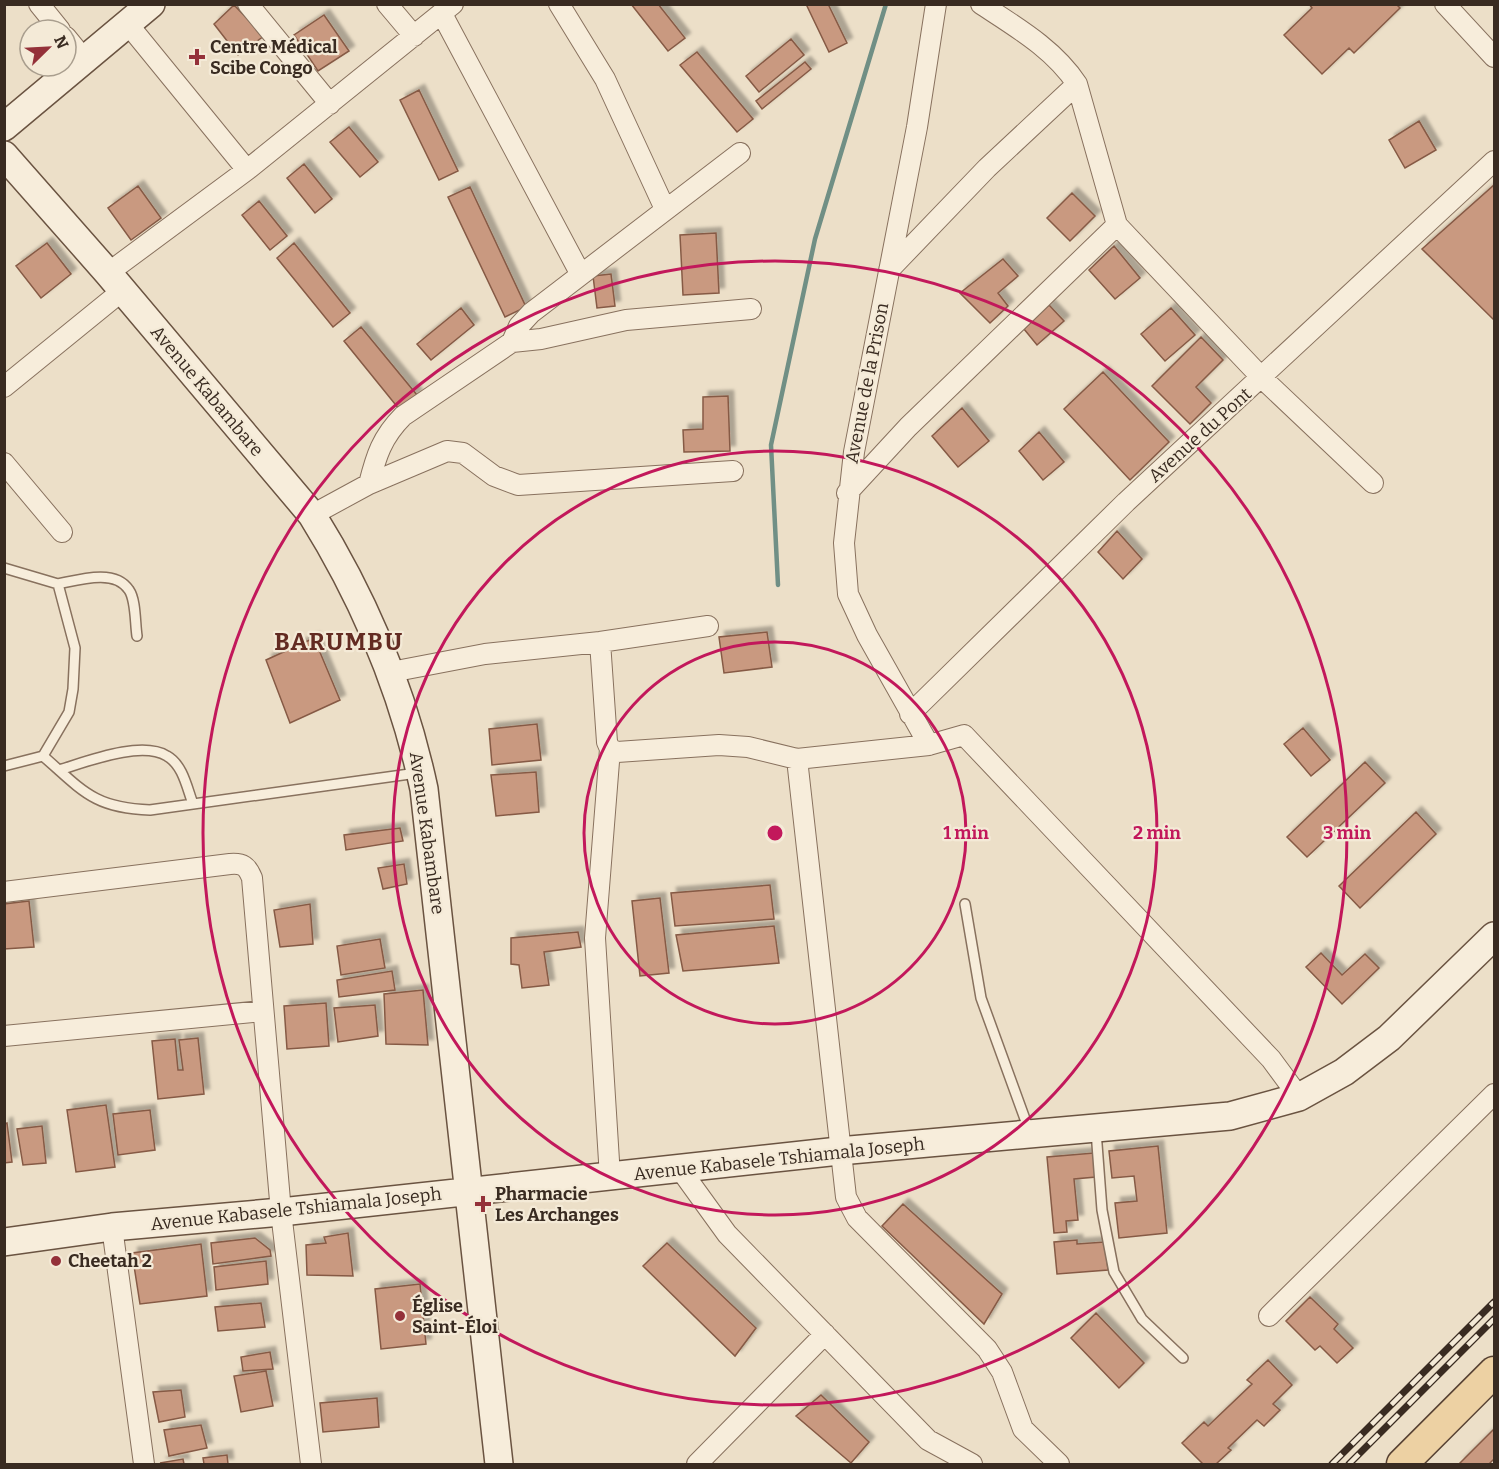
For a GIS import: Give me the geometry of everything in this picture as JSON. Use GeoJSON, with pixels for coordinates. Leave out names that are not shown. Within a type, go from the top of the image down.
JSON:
{"type":"FeatureCollection","features":[{"type":"Feature","properties":{"kind":"main road"},"geometry":{"type":"LineString","coordinates":[[4,126],[151,4]]}},
{"type":"Feature","properties":{"kind":"main road","name":"Avenue Kabambare"},"geometry":{"type":"LineString","coordinates":[[4,155],[312,515],[354,588],[391,672],[411,730],[421,773],[446,964],[467,1192],[499,1464]]}},
{"type":"Feature","properties":{"kind":"main road","name":"Avenue Kabasele Tshiamala Joseph"},"geometry":{"type":"LineString","coordinates":[[4,1242],[112,1227],[281,1212],[839,1150],[1230,1116],[1299,1097],[1344,1072],[1389,1038],[1494,936]]}},
{"type":"Feature","properties":{"kind":"main road"},"geometry":{"type":"LineString","coordinates":[[1402,1464],[1494,1372]]}},
{"type":"Feature","properties":{"kind":"street"},"geometry":{"type":"LineString","coordinates":[[39,4],[50,18]]}},
{"type":"Feature","properties":{"kind":"street"},"geometry":{"type":"LineString","coordinates":[[248,4],[330,104]]}},
{"type":"Feature","properties":{"kind":"street"},"geometry":{"type":"LineString","coordinates":[[387,4],[414,36]]}},
{"type":"Feature","properties":{"kind":"street"},"geometry":{"type":"LineString","coordinates":[[559,4],[605,79],[665,209]]}},
{"type":"Feature","properties":{"kind":"street","name":"Avenue de la Prison"},"geometry":{"type":"LineString","coordinates":[[929,745],[910,714],[848,594],[844,543],[847,493],[917,127],[936,4]]}},
{"type":"Feature","properties":{"kind":"street"},"geometry":{"type":"LineString","coordinates":[[981,4],[1028,35],[1066,67],[1077,84],[1117,225],[1262,378],[1373,483]]}},
{"type":"Feature","properties":{"kind":"street"},"geometry":{"type":"LineString","coordinates":[[1445,4],[1494,57]]}},
{"type":"Feature","properties":{"kind":"street"},"geometry":{"type":"LineString","coordinates":[[4,387],[115,282],[247,170],[448,9],[580,273]]}},
{"type":"Feature","properties":{"kind":"street"},"geometry":{"type":"LineString","coordinates":[[127,23],[247,170]]}},
{"type":"Feature","properties":{"kind":"street"},"geometry":{"type":"LineString","coordinates":[[78,52],[84,59]]}},
{"type":"Feature","properties":{"kind":"street"},"geometry":{"type":"LineString","coordinates":[[889,270],[987,168],[1077,84]]}},
{"type":"Feature","properties":{"kind":"street"},"geometry":{"type":"LineString","coordinates":[[512,342],[519,326],[531,312],[740,153]]}},
{"type":"Feature","properties":{"kind":"street","name":"Avenue du Pont"},"geometry":{"type":"LineString","coordinates":[[910,714],[1126,502],[1494,161]]}},
{"type":"Feature","properties":{"kind":"street"},"geometry":{"type":"LineString","coordinates":[[847,493],[908,427],[1117,225]]}},
{"type":"Feature","properties":{"kind":"street"},"geometry":{"type":"LineString","coordinates":[[369,484],[378,448],[387,431],[403,416],[512,342],[541,339],[626,320],[751,309]]}},
{"type":"Feature","properties":{"kind":"street"},"geometry":{"type":"LineString","coordinates":[[312,515],[369,484],[447,452],[463,453],[494,476],[518,485],[733,471]]}},
{"type":"Feature","properties":{"kind":"street"},"geometry":{"type":"LineString","coordinates":[[4,463],[62,532]]}},
{"type":"Feature","properties":{"kind":"street"},"geometry":{"type":"LineString","coordinates":[[391,672],[485,654],[600,642],[708,626]]}},
{"type":"Feature","properties":{"kind":"street"},"geometry":{"type":"LineString","coordinates":[[600,642],[607,742],[610,749],[595,938],[610,1177]]}},
{"type":"Feature","properties":{"kind":"street"},"geometry":{"type":"LineString","coordinates":[[610,749],[617,752],[719,745],[748,747],[797,759],[929,745],[964,735],[1271,1059],[1299,1097]]}},
{"type":"Feature","properties":{"kind":"street"},"geometry":{"type":"LineString","coordinates":[[797,759],[846,1197],[857,1218],[987,1349],[1002,1372],[1023,1429],[1059,1464]]}},
{"type":"Feature","properties":{"kind":"street"},"geometry":{"type":"LineString","coordinates":[[4,892],[230,864],[245,865],[252,878],[281,1212],[311,1464]]}},
{"type":"Feature","properties":{"kind":"street"},"geometry":{"type":"LineString","coordinates":[[4,1036],[263,1011]]}},
{"type":"Feature","properties":{"kind":"street"},"geometry":{"type":"LineString","coordinates":[[1269,1316],[1494,1094]]}},
{"type":"Feature","properties":{"kind":"street"},"geometry":{"type":"LineString","coordinates":[[680,1169],[727,1234],[928,1440],[972,1464]]}},
{"type":"Feature","properties":{"kind":"street"},"geometry":{"type":"LineString","coordinates":[[112,1227],[144,1464]]}},
{"type":"Feature","properties":{"kind":"street"},"geometry":{"type":"LineString","coordinates":[[697,1464],[825,1334]]}},
{"type":"Feature","properties":{"kind":"lane"},"geometry":{"type":"LineString","coordinates":[[4,568],[58,585],[105,578],[120,580],[130,591],[137,636]]}},
{"type":"Feature","properties":{"kind":"lane"},"geometry":{"type":"LineString","coordinates":[[4,766],[43,756],[69,712],[73,689],[75,648],[58,585]]}},
{"type":"Feature","properties":{"kind":"lane"},"geometry":{"type":"LineString","coordinates":[[58,770],[121,752],[149,750],[167,756],[183,774],[193,804]]}},
{"type":"Feature","properties":{"kind":"lane"},"geometry":{"type":"LineString","coordinates":[[43,756],[91,798],[124,809],[150,810],[421,773]]}},
{"type":"Feature","properties":{"kind":"lane"},"geometry":{"type":"LineString","coordinates":[[964,904],[981,998],[1031,1135]]}},
{"type":"Feature","properties":{"kind":"lane"},"geometry":{"type":"LineString","coordinates":[[1095,1128],[1102,1210],[1114,1272],[1142,1318],[1183,1358]]}},
{"type":"Feature","properties":{"kind":"building"},"geometry":{"type":"Polygon","coordinates":[[[631,4],[658,4],[685,38],[668,51],[631,4]]]}},
{"type":"Feature","properties":{"kind":"building"},"geometry":{"type":"Polygon","coordinates":[[[806,4],[828,4],[847,43],[829,52],[806,4]]]}},
{"type":"Feature","properties":{"kind":"building"},"geometry":{"type":"Polygon","coordinates":[[[1309,4],[1396,4],[1400,8],[1354,53],[1349,48],[1322,74],[1284,35],[1312,8],[1309,4]]]}},
{"type":"Feature","properties":{"kind":"building"},"geometry":{"type":"Polygon","coordinates":[[[234,5],[264,36],[238,55],[214,24],[234,5]]]}},
{"type":"Feature","properties":{"kind":"building"},"geometry":{"type":"Polygon","coordinates":[[[324,15],[349,51],[318,71],[294,35],[324,15]]]}},
{"type":"Feature","properties":{"kind":"building"},"geometry":{"type":"Polygon","coordinates":[[[791,39],[804,55],[759,92],[746,76],[791,39]]]}},
{"type":"Feature","properties":{"kind":"building"},"geometry":{"type":"Polygon","coordinates":[[[697,52],[753,119],[737,132],[680,65],[697,52]]]}},
{"type":"Feature","properties":{"kind":"building"},"geometry":{"type":"Polygon","coordinates":[[[805,62],[811,69],[762,109],[756,101],[805,62]]]}},
{"type":"Feature","properties":{"kind":"building"},"geometry":{"type":"Polygon","coordinates":[[[419,90],[458,171],[439,180],[400,100],[419,90]]]}},
{"type":"Feature","properties":{"kind":"building"},"geometry":{"type":"Polygon","coordinates":[[[1419,121],[1436,150],[1405,168],[1389,140],[1419,121]]]}},
{"type":"Feature","properties":{"kind":"building"},"geometry":{"type":"Polygon","coordinates":[[[349,127],[378,162],[360,177],[330,142],[349,127]]]}},
{"type":"Feature","properties":{"kind":"building"},"geometry":{"type":"Polygon","coordinates":[[[304,164],[332,199],[315,213],[287,178],[304,164]]]}},
{"type":"Feature","properties":{"kind":"building"},"geometry":{"type":"Polygon","coordinates":[[[1494,185],[1494,320],[1422,249],[1494,185]]]}},
{"type":"Feature","properties":{"kind":"building"},"geometry":{"type":"Polygon","coordinates":[[[138,186],[161,218],[131,240],[108,208],[138,186]]]}},
{"type":"Feature","properties":{"kind":"building"},"geometry":{"type":"Polygon","coordinates":[[[470,187],[526,307],[505,317],[448,197],[470,187]]]}},
{"type":"Feature","properties":{"kind":"building"},"geometry":{"type":"Polygon","coordinates":[[[1072,193],[1095,216],[1070,241],[1047,218],[1072,193]]]}},
{"type":"Feature","properties":{"kind":"building"},"geometry":{"type":"Polygon","coordinates":[[[259,201],[287,236],[270,250],[242,215],[259,201]]]}},
{"type":"Feature","properties":{"kind":"building"},"geometry":{"type":"Polygon","coordinates":[[[716,233],[719,293],[683,295],[680,235],[716,233]]]}},
{"type":"Feature","properties":{"kind":"building"},"geometry":{"type":"Polygon","coordinates":[[[47,243],[71,274],[41,298],[16,266],[47,243]]]}},
{"type":"Feature","properties":{"kind":"building"},"geometry":{"type":"Polygon","coordinates":[[[294,243],[350,313],[333,327],[277,258],[294,243]]]}},
{"type":"Feature","properties":{"kind":"building"},"geometry":{"type":"Polygon","coordinates":[[[1114,246],[1140,278],[1115,299],[1089,270],[1114,246]]]}},
{"type":"Feature","properties":{"kind":"building"},"geometry":{"type":"Polygon","coordinates":[[[1003,259],[1018,276],[998,293],[1008,306],[990,323],[960,293],[1003,259]]]}},
{"type":"Feature","properties":{"kind":"building"},"geometry":{"type":"Polygon","coordinates":[[[611,274],[615,306],[597,308],[593,276],[611,274]]]}},
{"type":"Feature","properties":{"kind":"building"},"geometry":{"type":"Polygon","coordinates":[[[1049,305],[1064,321],[1037,345],[1024,329],[1049,305]]]}},
{"type":"Feature","properties":{"kind":"building"},"geometry":{"type":"Polygon","coordinates":[[[461,308],[474,325],[431,360],[417,344],[461,308]]]}},
{"type":"Feature","properties":{"kind":"building"},"geometry":{"type":"Polygon","coordinates":[[[1171,308],[1195,335],[1165,361],[1141,334],[1171,308]]]}},
{"type":"Feature","properties":{"kind":"building"},"geometry":{"type":"Polygon","coordinates":[[[361,327],[417,395],[399,409],[344,341],[361,327]]]}},
{"type":"Feature","properties":{"kind":"building"},"geometry":{"type":"Polygon","coordinates":[[[1201,337],[1223,360],[1196,387],[1211,403],[1190,424],[1152,386],[1201,337]]]}},
{"type":"Feature","properties":{"kind":"building"},"geometry":{"type":"Polygon","coordinates":[[[1103,372],[1169,442],[1130,480],[1064,409],[1103,372]]]}},
{"type":"Feature","properties":{"kind":"building"},"geometry":{"type":"Polygon","coordinates":[[[728,396],[730,451],[684,452],[683,430],[703,429],[703,397],[728,396]]]}},
{"type":"Feature","properties":{"kind":"building"},"geometry":{"type":"Polygon","coordinates":[[[962,408],[989,441],[958,467],[932,436],[962,408]]]}},
{"type":"Feature","properties":{"kind":"building"},"geometry":{"type":"Polygon","coordinates":[[[1039,432],[1064,462],[1043,480],[1019,451],[1039,432]]]}},
{"type":"Feature","properties":{"kind":"building"},"geometry":{"type":"Polygon","coordinates":[[[1117,531],[1142,559],[1123,579],[1098,552],[1117,531]]]}},
{"type":"Feature","properties":{"kind":"building"},"geometry":{"type":"Polygon","coordinates":[[[767,632],[772,667],[724,673],[719,637],[767,632]]]}},
{"type":"Feature","properties":{"kind":"building"},"geometry":{"type":"Polygon","coordinates":[[[314,638],[340,700],[290,723],[266,660],[314,638]]]}},
{"type":"Feature","properties":{"kind":"building"},"geometry":{"type":"Polygon","coordinates":[[[537,724],[541,760],[492,765],[489,729],[537,724]]]}},
{"type":"Feature","properties":{"kind":"building"},"geometry":{"type":"Polygon","coordinates":[[[1303,728],[1330,760],[1311,776],[1284,744],[1303,728]]]}},
{"type":"Feature","properties":{"kind":"building"},"geometry":{"type":"Polygon","coordinates":[[[1365,762],[1385,783],[1307,857],[1287,837],[1365,762]]]}},
{"type":"Feature","properties":{"kind":"building"},"geometry":{"type":"Polygon","coordinates":[[[536,772],[539,812],[496,816],[491,775],[536,772]]]}},
{"type":"Feature","properties":{"kind":"building"},"geometry":{"type":"Polygon","coordinates":[[[1416,812],[1436,834],[1360,908],[1339,886],[1416,812]]]}},
{"type":"Feature","properties":{"kind":"building"},"geometry":{"type":"Polygon","coordinates":[[[400,828],[403,841],[346,850],[344,835],[400,828]]]}},
{"type":"Feature","properties":{"kind":"building"},"geometry":{"type":"Polygon","coordinates":[[[404,864],[407,884],[383,889],[378,868],[404,864]]]}},
{"type":"Feature","properties":{"kind":"building"},"geometry":{"type":"Polygon","coordinates":[[[770,885],[774,919],[675,926],[671,893],[770,885]]]}},
{"type":"Feature","properties":{"kind":"building"},"geometry":{"type":"Polygon","coordinates":[[[660,898],[669,973],[640,976],[632,901],[660,898]]]}},
{"type":"Feature","properties":{"kind":"building"},"geometry":{"type":"Polygon","coordinates":[[[29,901],[34,947],[4,949],[4,904],[29,901]]]}},
{"type":"Feature","properties":{"kind":"building"},"geometry":{"type":"Polygon","coordinates":[[[310,904],[313,944],[280,947],[274,910],[310,904]]]}},
{"type":"Feature","properties":{"kind":"building"},"geometry":{"type":"Polygon","coordinates":[[[774,926],[779,963],[683,971],[676,935],[774,926]]]}},
{"type":"Feature","properties":{"kind":"building"},"geometry":{"type":"Polygon","coordinates":[[[578,932],[581,947],[544,952],[549,985],[522,988],[519,965],[511,964],[511,938],[578,932]]]}},
{"type":"Feature","properties":{"kind":"building"},"geometry":{"type":"Polygon","coordinates":[[[380,939],[385,968],[341,975],[337,946],[380,939]]]}},
{"type":"Feature","properties":{"kind":"building"},"geometry":{"type":"Polygon","coordinates":[[[1321,953],[1342,975],[1365,954],[1379,968],[1342,1004],[1306,967],[1321,953]]]}},
{"type":"Feature","properties":{"kind":"building"},"geometry":{"type":"Polygon","coordinates":[[[392,971],[395,990],[339,997],[337,980],[392,971]]]}},
{"type":"Feature","properties":{"kind":"building"},"geometry":{"type":"Polygon","coordinates":[[[423,990],[428,1045],[386,1044],[384,994],[423,990]]]}},
{"type":"Feature","properties":{"kind":"building"},"geometry":{"type":"Polygon","coordinates":[[[326,1003],[329,1046],[287,1049],[284,1006],[326,1003]]]}},
{"type":"Feature","properties":{"kind":"building"},"geometry":{"type":"Polygon","coordinates":[[[375,1005],[378,1036],[338,1042],[334,1008],[375,1005]]]}},
{"type":"Feature","properties":{"kind":"building"},"geometry":{"type":"Polygon","coordinates":[[[198,1038],[204,1094],[158,1099],[152,1041],[175,1039],[178,1070],[183,1070],[179,1040],[198,1038]]]}},
{"type":"Feature","properties":{"kind":"building"},"geometry":{"type":"Polygon","coordinates":[[[106,1105],[115,1167],[76,1172],[67,1110],[106,1105]]]}},
{"type":"Feature","properties":{"kind":"building"},"geometry":{"type":"Polygon","coordinates":[[[150,1110],[155,1150],[118,1155],[113,1114],[150,1110]]]}},
{"type":"Feature","properties":{"kind":"building"},"geometry":{"type":"Polygon","coordinates":[[[7,1123],[12,1162],[4,1163],[4,1124],[7,1123]]]}},
{"type":"Feature","properties":{"kind":"building"},"geometry":{"type":"Polygon","coordinates":[[[42,1126],[46,1163],[23,1165],[17,1129],[42,1126]]]}},
{"type":"Feature","properties":{"kind":"building"},"geometry":{"type":"Polygon","coordinates":[[[1158,1146],[1167,1233],[1119,1238],[1115,1203],[1137,1201],[1134,1176],[1112,1178],[1109,1151],[1158,1146]]]}},
{"type":"Feature","properties":{"kind":"building"},"geometry":{"type":"Polygon","coordinates":[[[1094,1153],[1096,1177],[1074,1179],[1078,1220],[1066,1221],[1067,1232],[1054,1233],[1047,1157],[1094,1153]]]}},
{"type":"Feature","properties":{"kind":"building"},"geometry":{"type":"Polygon","coordinates":[[[903,1204],[1002,1294],[984,1324],[882,1226],[903,1204]]]}},
{"type":"Feature","properties":{"kind":"building"},"geometry":{"type":"Polygon","coordinates":[[[348,1233],[353,1276],[307,1275],[306,1245],[326,1243],[324,1237],[348,1233]]]}},
{"type":"Feature","properties":{"kind":"building"},"geometry":{"type":"Polygon","coordinates":[[[255,1238],[270,1250],[271,1256],[213,1264],[211,1243],[255,1238]]]}},
{"type":"Feature","properties":{"kind":"building"},"geometry":{"type":"Polygon","coordinates":[[[1077,1240],[1077,1244],[1105,1242],[1108,1270],[1057,1274],[1054,1242],[1077,1240]]]}},
{"type":"Feature","properties":{"kind":"building"},"geometry":{"type":"Polygon","coordinates":[[[667,1243],[756,1328],[735,1356],[643,1266],[667,1243]]]}},
{"type":"Feature","properties":{"kind":"building"},"geometry":{"type":"Polygon","coordinates":[[[201,1244],[207,1296],[140,1304],[132,1253],[201,1244]]]}},
{"type":"Feature","properties":{"kind":"building"},"geometry":{"type":"Polygon","coordinates":[[[266,1261],[268,1284],[216,1290],[214,1267],[266,1261]]]}},
{"type":"Feature","properties":{"kind":"building","name":"Église Saint-Éloi"},"geometry":{"type":"Polygon","coordinates":[[[420,1284],[426,1344],[381,1349],[375,1289],[420,1284]]]}},
{"type":"Feature","properties":{"kind":"building"},"geometry":{"type":"Polygon","coordinates":[[[1310,1297],[1338,1324],[1334,1329],[1353,1348],[1337,1363],[1320,1346],[1315,1350],[1286,1321],[1310,1297]]]}},
{"type":"Feature","properties":{"kind":"building"},"geometry":{"type":"Polygon","coordinates":[[[261,1303],[265,1327],[218,1331],[215,1307],[261,1303]]]}},
{"type":"Feature","properties":{"kind":"building"},"geometry":{"type":"Polygon","coordinates":[[[1096,1313],[1144,1363],[1119,1388],[1071,1338],[1096,1313]]]}},
{"type":"Feature","properties":{"kind":"building"},"geometry":{"type":"Polygon","coordinates":[[[270,1352],[273,1369],[243,1371],[241,1357],[270,1352]]]}},
{"type":"Feature","properties":{"kind":"building"},"geometry":{"type":"Polygon","coordinates":[[[1268,1360],[1292,1385],[1273,1404],[1280,1410],[1264,1426],[1257,1420],[1228,1448],[1231,1450],[1216,1464],[1203,1464],[1182,1443],[1204,1422],[1208,1426],[1252,1384],[1247,1380],[1268,1360]]]}},
{"type":"Feature","properties":{"kind":"building"},"geometry":{"type":"Polygon","coordinates":[[[266,1371],[273,1406],[241,1412],[234,1376],[266,1371]]]}},
{"type":"Feature","properties":{"kind":"building"},"geometry":{"type":"Polygon","coordinates":[[[181,1390],[185,1417],[159,1422],[153,1392],[181,1390]]]}},
{"type":"Feature","properties":{"kind":"building"},"geometry":{"type":"Polygon","coordinates":[[[821,1395],[869,1442],[851,1463],[796,1416],[821,1395]]]}},
{"type":"Feature","properties":{"kind":"building"},"geometry":{"type":"Polygon","coordinates":[[[377,1398],[379,1427],[323,1432],[320,1403],[377,1398]]]}},
{"type":"Feature","properties":{"kind":"building"},"geometry":{"type":"Polygon","coordinates":[[[201,1425],[207,1448],[169,1456],[164,1430],[201,1425]]]}},
{"type":"Feature","properties":{"kind":"building"},"geometry":{"type":"Polygon","coordinates":[[[1494,1429],[1494,1459],[1489,1464],[1459,1464],[1494,1429]]]}},
{"type":"Feature","properties":{"kind":"building"},"geometry":{"type":"Polygon","coordinates":[[[227,1455],[228,1464],[204,1464],[203,1458],[227,1455]]]}},
{"type":"Feature","properties":{"kind":"building"},"geometry":{"type":"Polygon","coordinates":[[[183,1459],[184,1464],[160,1463],[183,1459]]]}},
{"type":"Feature","properties":{"kind":"waterway"},"geometry":{"type":"LineString","coordinates":[[778,585],[771,445],[815,239],[886,4]]}},
{"type":"Feature","properties":{"kind":"railway"},"geometry":{"type":"LineString","coordinates":[[1332,1464],[1494,1302]]}},
{"type":"Feature","properties":{"kind":"railway"},"geometry":{"type":"LineString","coordinates":[[1349,1464],[1494,1319]]}},
{"type":"Feature","properties":{"kind":"place","name":"Centre Médical Scibe Congo"},"geometry":{"type":"Point","coordinates":[197,57]}},
{"type":"Feature","properties":{"kind":"place","name":"Pharmacie Les Archanges"},"geometry":{"type":"Point","coordinates":[483,1204]}},
{"type":"Feature","properties":{"kind":"place","name":"Cheetah 2"},"geometry":{"type":"Point","coordinates":[56,1261]}},
{"type":"Feature","properties":{"kind":"place","name":"Église Saint-Éloi"},"geometry":{"type":"Point","coordinates":[400,1316]}},
{"type":"Feature","properties":{"kind":"district","name":"BARUMBU"},"geometry":{"type":"Point","coordinates":[339,642]}}]}
